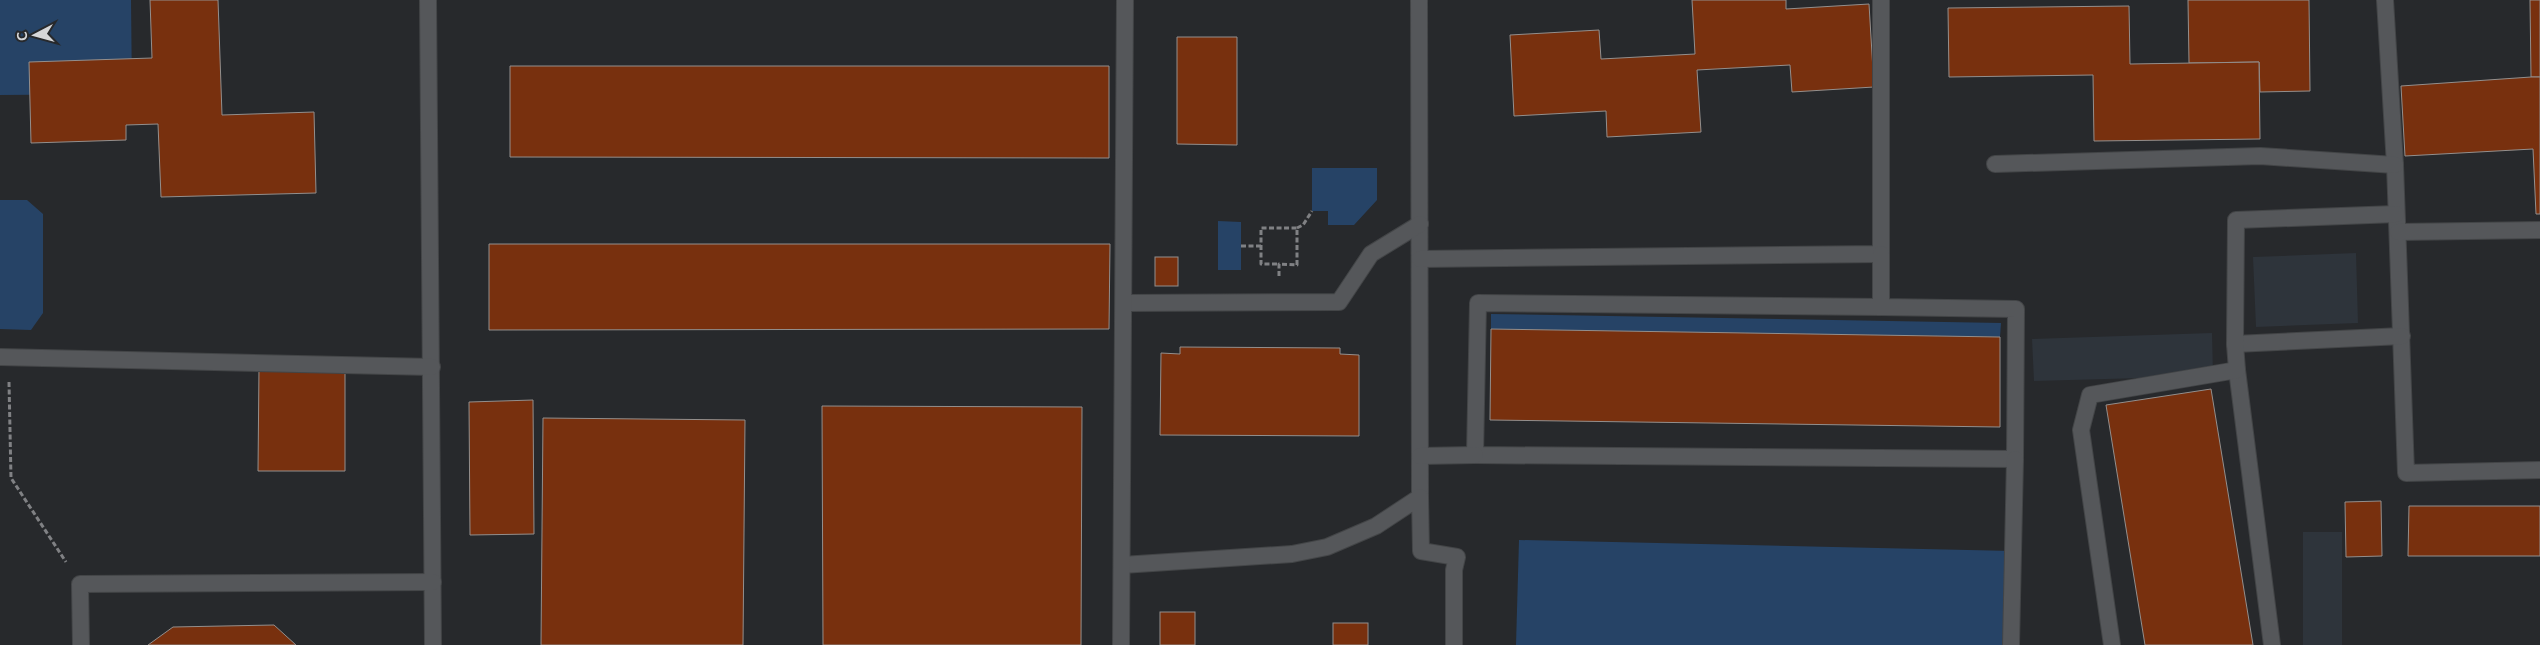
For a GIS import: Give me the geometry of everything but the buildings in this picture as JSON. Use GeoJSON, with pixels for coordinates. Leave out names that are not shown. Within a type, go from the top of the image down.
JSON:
{"type":"FeatureCollection","features":[{"type":"Feature","properties":{"kind":"lane"},"geometry":{"type":"LineString","coordinates":[[428,0],[433,645]]}},
{"type":"Feature","properties":{"kind":"lane"},"geometry":{"type":"LineString","coordinates":[[1121,645],[1125,303],[1125,0]]}},
{"type":"Feature","properties":{"kind":"lane"},"geometry":{"type":"LineString","coordinates":[[1419,0],[1421,551],[1457,557],[1454,645]]}},
{"type":"Feature","properties":{"kind":"lane"},"geometry":{"type":"LineString","coordinates":[[1881,0],[1881,307]]}},
{"type":"Feature","properties":{"kind":"lane"},"geometry":{"type":"LineString","coordinates":[[2385,0],[2398,232],[2406,473],[2540,470]]}},
{"type":"Feature","properties":{"kind":"lane"},"geometry":{"type":"LineString","coordinates":[[1995,164],[2260,156],[2395,165]]}},
{"type":"Feature","properties":{"kind":"lane"},"geometry":{"type":"LineString","coordinates":[[2272,645],[2237,370],[2235,344],[2236,220],[2396,214]]}},
{"type":"Feature","properties":{"kind":"lane"},"geometry":{"type":"LineString","coordinates":[[1125,303],[1279,304],[1339,302],[1371,254],[1420,224]]}},
{"type":"Feature","properties":{"kind":"lane"},"geometry":{"type":"LineString","coordinates":[[2398,232],[2540,230]]}},
{"type":"Feature","properties":{"kind":"lane"},"geometry":{"type":"LineString","coordinates":[[1420,259],[1881,254]]}},
{"type":"Feature","properties":{"kind":"lane"},"geometry":{"type":"LineString","coordinates":[[1475,455],[1478,303],[2016,309],[2010,645]]}},
{"type":"Feature","properties":{"kind":"lane"},"geometry":{"type":"LineString","coordinates":[[2235,344],[2402,336]]}},
{"type":"Feature","properties":{"kind":"lane"},"geometry":{"type":"LineString","coordinates":[[4,357],[432,367]]}},
{"type":"Feature","properties":{"kind":"lane"},"geometry":{"type":"LineString","coordinates":[[2112,645],[2081,430],[2090,395],[2237,370]]}},
{"type":"Feature","properties":{"kind":"lane"},"geometry":{"type":"LineString","coordinates":[[1420,456],[2014,459]]}},
{"type":"Feature","properties":{"kind":"lane"},"geometry":{"type":"LineString","coordinates":[[1122,565],[1292,554],[1328,547],[1376,526],[1420,497]]}},
{"type":"Feature","properties":{"kind":"lane"},"geometry":{"type":"LineString","coordinates":[[80,645],[80,584],[433,582]]}},
{"type":"Feature","properties":{"kind":"path"},"geometry":{"type":"LineString","coordinates":[[1297,228],[1297,264],[1261,264],[1261,228],[1297,228],[1303,225],[1312,211]]}},
{"type":"Feature","properties":{"kind":"path"},"geometry":{"type":"LineString","coordinates":[[1241,246],[1261,246]]}},
{"type":"Feature","properties":{"kind":"path"},"geometry":{"type":"LineString","coordinates":[[1279,264],[1279,304]]}},
{"type":"Feature","properties":{"kind":"path"},"geometry":{"type":"LineString","coordinates":[[4,357],[11,478],[80,584]]}},
{"type":"Feature","properties":{"kind":"shaded area"},"geometry":{"type":"Polygon","coordinates":[[[0,0],[131,0],[132,94],[0,95],[0,0]]]}},
{"type":"Feature","properties":{"kind":"shaded area"},"geometry":{"type":"Polygon","coordinates":[[[1312,168],[1377,168],[1377,200],[1354,225],[1328,225],[1328,211],[1312,211],[1312,168]]]}},
{"type":"Feature","properties":{"kind":"shaded area"},"geometry":{"type":"Polygon","coordinates":[[[0,200],[27,200],[43,214],[43,313],[31,330],[0,329],[0,200]]]}},
{"type":"Feature","properties":{"kind":"shaded area"},"geometry":{"type":"Polygon","coordinates":[[[1218,221],[1241,222],[1241,270],[1218,270],[1218,221]]]}},
{"type":"Feature","properties":{"kind":"shaded area"},"geometry":{"type":"Polygon","coordinates":[[[2356,253],[2358,323],[2256,327],[2253,257],[2356,253]]]}},
{"type":"Feature","properties":{"kind":"shaded area"},"geometry":{"type":"Polygon","coordinates":[[[1491,314],[2001,323],[2000,337],[1491,329],[1491,314]]]}},
{"type":"Feature","properties":{"kind":"shaded area"},"geometry":{"type":"Polygon","coordinates":[[[2212,333],[2213,376],[2034,381],[2032,339],[2212,333]]]}},
{"type":"Feature","properties":{"kind":"shaded area"},"geometry":{"type":"Polygon","coordinates":[[[2303,532],[2342,532],[2342,645],[2303,645],[2303,532]]]}},
{"type":"Feature","properties":{"kind":"shaded area"},"geometry":{"type":"Polygon","coordinates":[[[1519,540],[2013,551],[2011,645],[1516,645],[1519,540]]]}}]}
